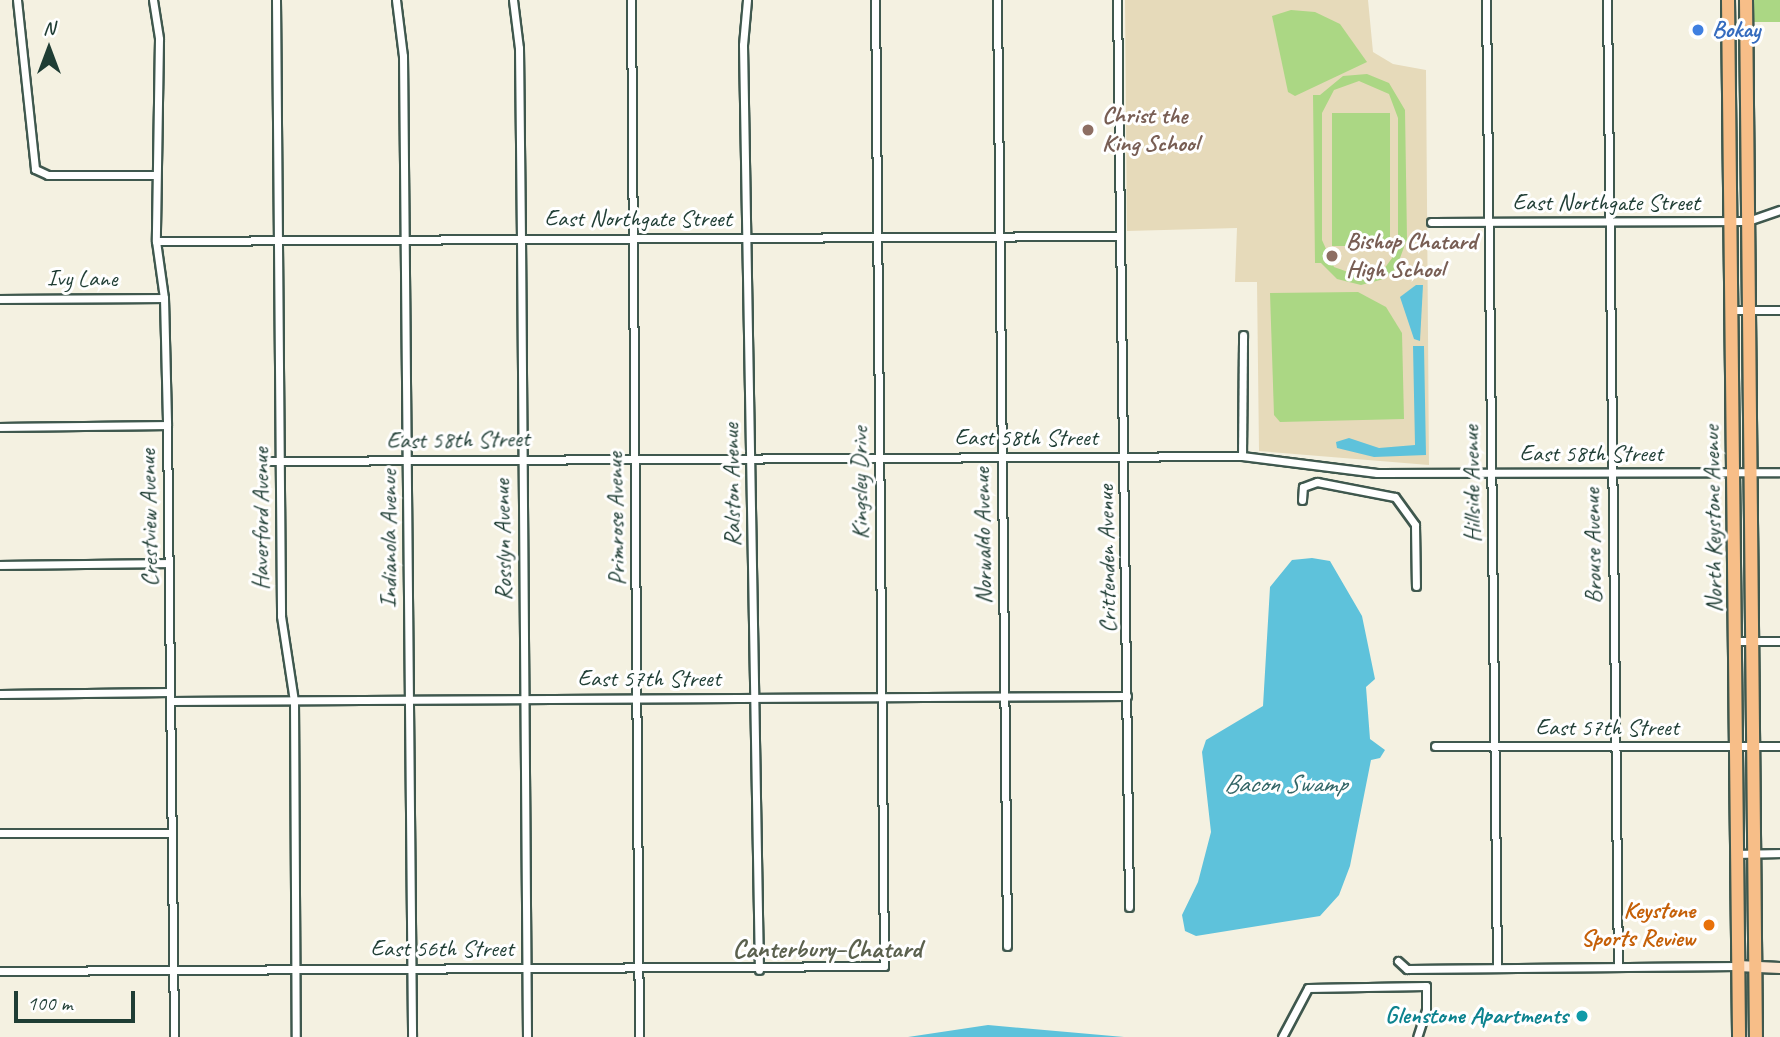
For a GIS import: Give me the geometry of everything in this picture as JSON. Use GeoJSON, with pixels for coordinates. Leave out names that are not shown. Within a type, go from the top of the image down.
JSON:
{"type":"FeatureCollection","features":[{"type":"Feature","properties":{"kind":"main road","name":"North Keystone Avenue"},"geometry":{"type":"LineString","coordinates":[[1728,0],[1739,1037]]}},
{"type":"Feature","properties":{"kind":"main road","name":"North Keystone Avenue"},"geometry":{"type":"LineString","coordinates":[[1745,0],[1756,1037]]}},
{"type":"Feature","properties":{"kind":"street"},"geometry":{"type":"LineString","coordinates":[[18,0],[31,157],[36,170],[48,175],[156,175]]}},
{"type":"Feature","properties":{"kind":"street","name":"Crestview Avenue"},"geometry":{"type":"LineString","coordinates":[[153,0],[159,47],[156,241],[164,298],[167,425],[174,1037]]}},
{"type":"Feature","properties":{"kind":"street","name":"Haverford Avenue"},"geometry":{"type":"LineString","coordinates":[[276,0],[282,628],[294,701],[296,1037]]}},
{"type":"Feature","properties":{"kind":"street","name":"Indianola Avenue"},"geometry":{"type":"LineString","coordinates":[[396,0],[403,52],[412,1037]]}},
{"type":"Feature","properties":{"kind":"street","name":"Rosslyn Avenue"},"geometry":{"type":"LineString","coordinates":[[513,0],[519,55],[527,1037]]}},
{"type":"Feature","properties":{"kind":"street","name":"Primrose Avenue"},"geometry":{"type":"LineString","coordinates":[[631,0],[639,1037]]}},
{"type":"Feature","properties":{"kind":"street","name":"Ralston Avenue"},"geometry":{"type":"LineString","coordinates":[[747,0],[743,45],[757,698],[759,970]]}},
{"type":"Feature","properties":{"kind":"street","name":"Kingsley Drive"},"geometry":{"type":"LineString","coordinates":[[875,0],[884,967]]}},
{"type":"Feature","properties":{"kind":"street","name":"Norwaldo Avenue"},"geometry":{"type":"LineString","coordinates":[[997,0],[1007,946]]}},
{"type":"Feature","properties":{"kind":"street","name":"Crittenden Avenue"},"geometry":{"type":"LineString","coordinates":[[1117,0],[1129,907]]}},
{"type":"Feature","properties":{"kind":"street","name":"Hillside Avenue"},"geometry":{"type":"LineString","coordinates":[[1486,0],[1497,967]]}},
{"type":"Feature","properties":{"kind":"street","name":"Brouse Avenue"},"geometry":{"type":"LineString","coordinates":[[1607,0],[1618,966]]}},
{"type":"Feature","properties":{"kind":"street","name":"East Northgate Street"},"geometry":{"type":"LineString","coordinates":[[1431,222],[1748,221],[1780,210]]}},
{"type":"Feature","properties":{"kind":"street","name":"East Northgate Street"},"geometry":{"type":"LineString","coordinates":[[156,241],[1119,236]]}},
{"type":"Feature","properties":{"kind":"street","name":"Ivy Lane"},"geometry":{"type":"LineString","coordinates":[[0,299],[164,298]]}},
{"type":"Feature","properties":{"kind":"street"},"geometry":{"type":"LineString","coordinates":[[1732,310],[1780,310]]}},
{"type":"Feature","properties":{"kind":"street"},"geometry":{"type":"LineString","coordinates":[[1242,335],[1242,456]]}},
{"type":"Feature","properties":{"kind":"street"},"geometry":{"type":"LineString","coordinates":[[0,426],[167,425]]}},
{"type":"Feature","properties":{"kind":"street","name":"East 58th Street"},"geometry":{"type":"LineString","coordinates":[[270,461],[750,455],[879,458],[1242,456],[1377,473],[1491,475],[1780,472]]}},
{"type":"Feature","properties":{"kind":"street"},"geometry":{"type":"LineString","coordinates":[[1376,491],[1377,473]]}},
{"type":"Feature","properties":{"kind":"street"},"geometry":{"type":"LineString","coordinates":[[1302,500],[1303,487],[1311,483],[1376,491],[1395,497],[1413,520],[1416,586]]}},
{"type":"Feature","properties":{"kind":"street"},"geometry":{"type":"LineString","coordinates":[[0,565],[169,563]]}},
{"type":"Feature","properties":{"kind":"street"},"geometry":{"type":"LineString","coordinates":[[1735,641],[1780,641]]}},
{"type":"Feature","properties":{"kind":"street"},"geometry":{"type":"LineString","coordinates":[[0,694],[170,692]]}},
{"type":"Feature","properties":{"kind":"street","name":"East 57th Street"},"geometry":{"type":"LineString","coordinates":[[170,701],[1127,696]]}},
{"type":"Feature","properties":{"kind":"street","name":"East 57th Street"},"geometry":{"type":"LineString","coordinates":[[1435,746],[1780,747]]}},
{"type":"Feature","properties":{"kind":"street"},"geometry":{"type":"LineString","coordinates":[[0,833],[171,833]]}},
{"type":"Feature","properties":{"kind":"street"},"geometry":{"type":"LineString","coordinates":[[1737,854],[1780,853]]}},
{"type":"Feature","properties":{"kind":"street"},"geometry":{"type":"LineString","coordinates":[[1398,961],[1407,969],[1618,966],[1780,968]]}},
{"type":"Feature","properties":{"kind":"street","name":"East 56th Street"},"geometry":{"type":"LineString","coordinates":[[0,971],[759,970],[884,967]]}},
{"type":"Feature","properties":{"kind":"street"},"geometry":{"type":"LineString","coordinates":[[1282,1037],[1308,988],[1426,986],[1426,1010],[1417,1037]]}},
{"type":"Feature","properties":{"kind":"shaded area","name":"Bishop Chatard High School"},"geometry":{"type":"Polygon","coordinates":[[[1125,0],[1368,0],[1373,52],[1393,64],[1426,70],[1429,465],[1259,451],[1257,282],[1235,282],[1237,228],[1127,231],[1125,0]]]}},
{"type":"Feature","properties":{"kind":"green space"},"geometry":{"type":"Polygon","coordinates":[[[1754,0],[1780,0],[1780,22],[1754,22],[1754,0]]]}},
{"type":"Feature","properties":{"kind":"green space"},"geometry":{"type":"Polygon","coordinates":[[[1291,10],[1315,12],[1340,24],[1367,62],[1295,96],[1288,92],[1272,16],[1291,10]]]}},
{"type":"Feature","properties":{"kind":"green space"},"geometry":{"type":"Polygon","coordinates":[[[1367,74],[1389,83],[1405,110],[1407,239],[1396,269],[1384,279],[1361,285],[1337,279],[1321,263],[1315,263],[1313,95],[1320,95],[1343,76],[1367,74]],[[1359,81],[1334,90],[1322,113],[1322,240],[1334,267],[1362,277],[1384,269],[1398,250],[1398,118],[1389,94],[1359,81]]]}},
{"type":"Feature","properties":{"kind":"green space"},"geometry":{"type":"Polygon","coordinates":[[[1332,113],[1390,113],[1390,246],[1332,246],[1332,113]]]}},
{"type":"Feature","properties":{"kind":"green space"},"geometry":{"type":"Polygon","coordinates":[[[1358,292],[1386,307],[1402,333],[1404,419],[1280,422],[1274,415],[1270,293],[1358,292]]]}},
{"type":"Feature","properties":{"kind":"water"},"geometry":{"type":"Polygon","coordinates":[[[1416,285],[1423,285],[1420,341],[1414,339],[1400,297],[1416,285]]]}},
{"type":"Feature","properties":{"kind":"water"},"geometry":{"type":"Polygon","coordinates":[[[1413,346],[1424,346],[1426,455],[1374,457],[1337,448],[1336,442],[1349,438],[1379,448],[1415,445],[1413,346]]]}},
{"type":"Feature","properties":{"kind":"water","name":"Bacon Swamp"},"geometry":{"type":"Polygon","coordinates":[[[1312,558],[1330,561],[1362,616],[1375,679],[1366,687],[1370,739],[1385,750],[1380,758],[1371,760],[1350,866],[1339,895],[1320,916],[1196,936],[1185,931],[1182,915],[1198,882],[1211,832],[1202,752],[1206,740],[1263,706],[1270,587],[1292,560],[1312,558]]]}},
{"type":"Feature","properties":{"kind":"water"},"geometry":{"type":"Polygon","coordinates":[[[988,1025],[1124,1037],[908,1037],[988,1025]]]}},
{"type":"Feature","properties":{"kind":"place","name":"Bokay"},"geometry":{"type":"Point","coordinates":[1698,30]}},
{"type":"Feature","properties":{"kind":"place","name":"Christ the King School"},"geometry":{"type":"Point","coordinates":[1088,130]}},
{"type":"Feature","properties":{"kind":"place","name":"Bishop Chatard High School"},"geometry":{"type":"Point","coordinates":[1332,256]}},
{"type":"Feature","properties":{"kind":"place","name":"Keystone Sports Review"},"geometry":{"type":"Point","coordinates":[1709,925]}},
{"type":"Feature","properties":{"kind":"place","name":"Glenstone Apartments"},"geometry":{"type":"Point","coordinates":[1582,1016]}},
{"type":"Feature","properties":{"kind":"district","name":"Canterbury–Chatard"},"geometry":{"type":"Point","coordinates":[827,949]}}]}
